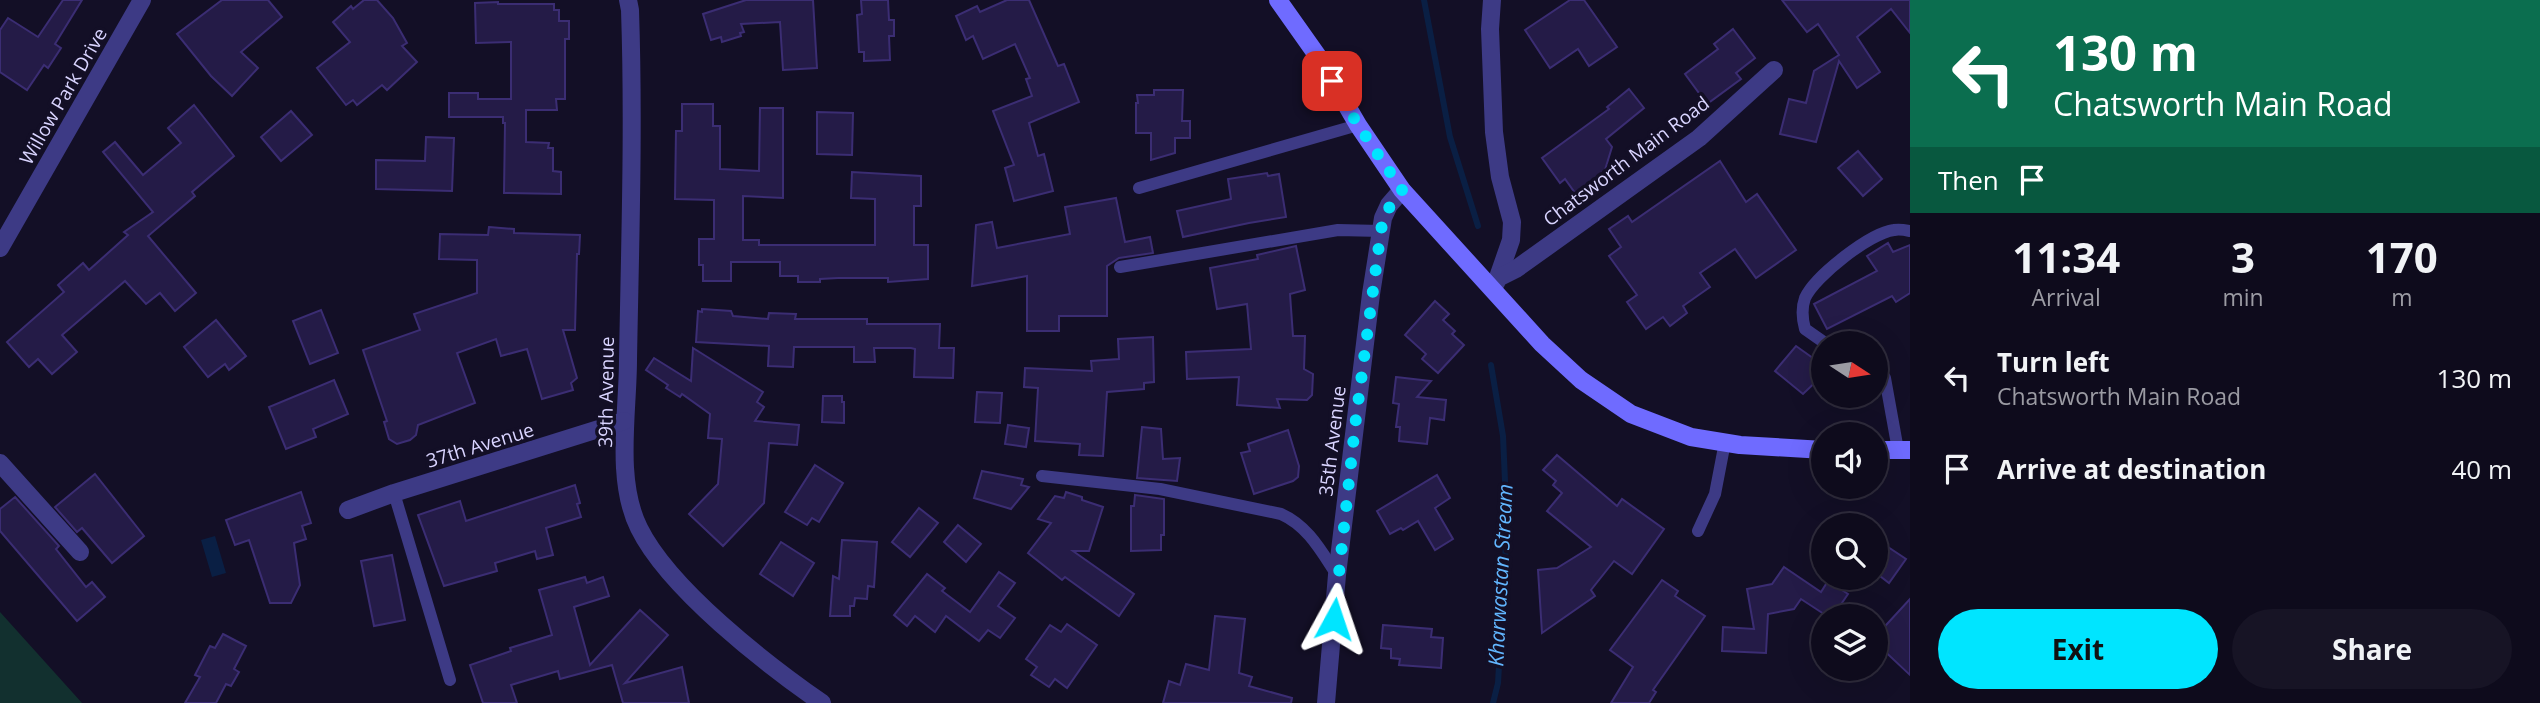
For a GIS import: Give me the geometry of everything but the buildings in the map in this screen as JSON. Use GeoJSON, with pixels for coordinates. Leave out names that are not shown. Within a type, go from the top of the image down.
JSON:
{"type":"FeatureCollection","features":[{"type":"Feature","properties":{"kind":"street","name":"Willow Park Drive"},"geometry":{"type":"LineString","coordinates":[[0,248],[142,0]]}},
{"type":"Feature","properties":{"kind":"street","name":"39th Avenue"},"geometry":{"type":"LineString","coordinates":[[628,0],[631,24],[632,137],[628,364],[624,421],[632,508],[638,527],[648,543],[683,586],[789,679],[822,703]]}},
{"type":"Feature","properties":{"kind":"street"},"geometry":{"type":"LineString","coordinates":[[1278,0],[1320,58],[1358,125],[1402,190],[1496,285],[1542,344],[1581,380],[1631,414],[1691,437],[1811,449]]}},
{"type":"Feature","properties":{"kind":"street","name":"Chatsworth Main Road"},"geometry":{"type":"LineString","coordinates":[[1492,0],[1490,29],[1494,132],[1500,177],[1512,222],[1511,240],[1496,285]]}},
{"type":"Feature","properties":{"kind":"street","name":"Chatsworth Main Road"},"geometry":{"type":"LineString","coordinates":[[1496,285],[1699,138],[1774,71]]}},
{"type":"Feature","properties":{"kind":"street","name":"35th Avenue"},"geometry":{"type":"LineString","coordinates":[[1326,703],[1337,575],[1381,230],[1389,205],[1402,190]]}},
{"type":"Feature","properties":{"kind":"street","name":"37th Avenue"},"geometry":{"type":"LineString","coordinates":[[348,510],[624,421]]}},
{"type":"Feature","properties":{"kind":"street"},"geometry":{"type":"LineString","coordinates":[[0,463],[80,552]]}},
{"type":"Feature","properties":{"kind":"lane"},"geometry":{"type":"LineString","coordinates":[[1139,188],[1358,125]]}},
{"type":"Feature","properties":{"kind":"lane"},"geometry":{"type":"LineString","coordinates":[[1811,333],[1805,329],[1801,317],[1806,296],[1817,280],[1872,238],[1893,229],[1910,231]]}},
{"type":"Feature","properties":{"kind":"lane"},"geometry":{"type":"LineString","coordinates":[[1120,267],[1338,230],[1381,230]]}},
{"type":"Feature","properties":{"kind":"lane"},"geometry":{"type":"LineString","coordinates":[[1888,389],[1904,450]]}},
{"type":"Feature","properties":{"kind":"lane"},"geometry":{"type":"LineString","coordinates":[[1698,531],[1715,494],[1725,442]]}},
{"type":"Feature","properties":{"kind":"lane"},"geometry":{"type":"LineString","coordinates":[[1042,477],[1160,489],[1281,514],[1295,520],[1307,531],[1337,575]]}},
{"type":"Feature","properties":{"kind":"lane"},"geometry":{"type":"LineString","coordinates":[[394,493],[450,680]]}},
{"type":"Feature","properties":{"kind":"green space"},"geometry":{"type":"Polygon","coordinates":[[[0,612],[82,703],[0,703],[0,612]]]}},
{"type":"Feature","properties":{"kind":"water"},"geometry":{"type":"Polygon","coordinates":[[[215,536],[226,573],[212,577],[201,540],[215,536]]]}},
{"type":"Feature","properties":{"kind":"waterway","name":"Kharwastan Stream"},"geometry":{"type":"LineString","coordinates":[[1424,0],[1450,137],[1478,226]]}},
{"type":"Feature","properties":{"kind":"waterway","name":"Kharwastan Stream"},"geometry":{"type":"LineString","coordinates":[[1491,365],[1503,436],[1507,526],[1498,683],[1493,703]]}},
{"type":"Feature","properties":{"kind":"route"},"geometry":{"type":"LineString","coordinates":[[1332,81],[1402,190],[1389,205],[1381,230],[1355,426],[1334,619]]}}]}
